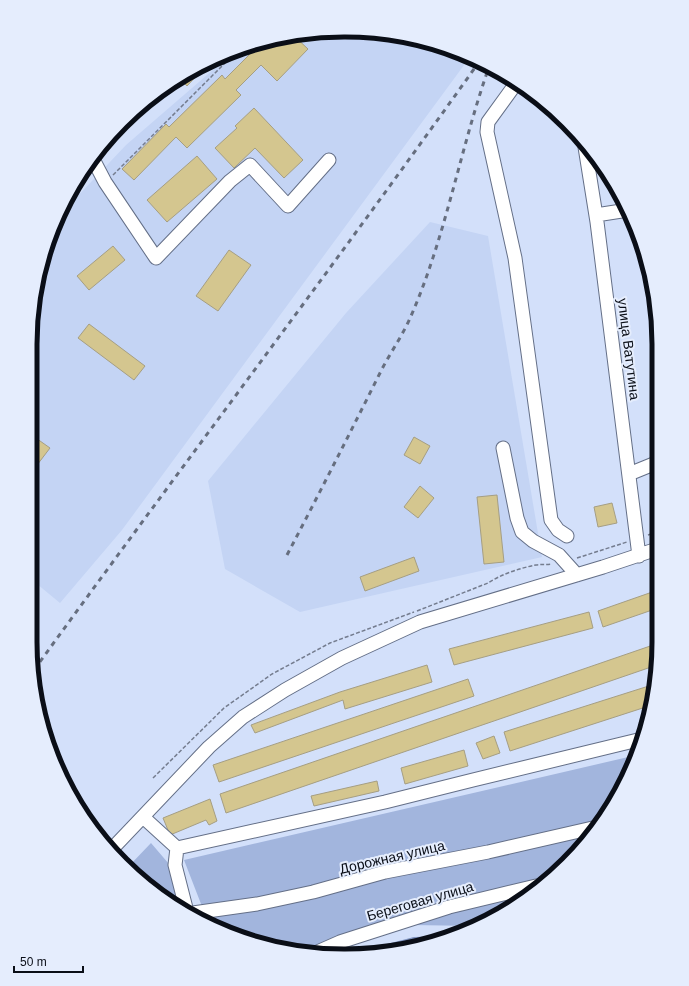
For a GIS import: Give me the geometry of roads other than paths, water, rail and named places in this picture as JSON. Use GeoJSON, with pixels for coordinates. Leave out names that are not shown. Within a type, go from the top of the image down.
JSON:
{"type":"FeatureCollection","features":[{"type":"Feature","properties":{"kind":"street"},"geometry":{"type":"LineString","coordinates":[[512,87],[488,122],[487,132],[515,258],[551,520],[558,530],[567,536]]}},
{"type":"Feature","properties":{"kind":"street","name":"улица Ватутина"},"geometry":{"type":"LineString","coordinates":[[585,153],[596,215],[639,556]]}},
{"type":"Feature","properties":{"kind":"street"},"geometry":{"type":"LineString","coordinates":[[96,164],[105,182],[156,258],[230,181],[250,164],[288,206],[329,160]]}},
{"type":"Feature","properties":{"kind":"street"},"geometry":{"type":"LineString","coordinates":[[596,215],[621,211]]}},
{"type":"Feature","properties":{"kind":"street"},"geometry":{"type":"LineString","coordinates":[[503,448],[517,518],[522,532],[533,541],[559,555],[577,575]]}},
{"type":"Feature","properties":{"kind":"street"},"geometry":{"type":"LineString","coordinates":[[629,474],[652,465]]}},
{"type":"Feature","properties":{"kind":"street"},"geometry":{"type":"LineString","coordinates":[[115,846],[209,748],[243,717],[285,690],[342,658],[420,622],[652,551]]}},
{"type":"Feature","properties":{"kind":"street"},"geometry":{"type":"LineString","coordinates":[[177,848],[386,802],[636,741]]}},
{"type":"Feature","properties":{"kind":"street"},"geometry":{"type":"LineString","coordinates":[[142,817],[177,848]]}},
{"type":"Feature","properties":{"kind":"street","name":"Дорожная улица"},"geometry":{"type":"LineString","coordinates":[[199,912],[257,904],[313,892],[385,872],[488,852],[588,829]]}},
{"type":"Feature","properties":{"kind":"street"},"geometry":{"type":"LineString","coordinates":[[177,848],[175,865],[185,904]]}},
{"type":"Feature","properties":{"kind":"street","name":"Береговая улица"},"geometry":{"type":"LineString","coordinates":[[326,948],[340,942],[449,907],[528,888]]}},
{"type":"Feature","properties":{"kind":"water"},"geometry":{"type":"Polygon","coordinates":[[[432,936],[404,943],[376,947],[414,937],[432,936]]]}},
{"type":"Feature","properties":{"kind":"railway"},"geometry":{"type":"LineString","coordinates":[[38,664],[369,215],[476,67]]}},
{"type":"Feature","properties":{"kind":"railway"},"geometry":{"type":"LineString","coordinates":[[287,555],[381,371],[411,316],[434,255],[487,72]]}}]}
